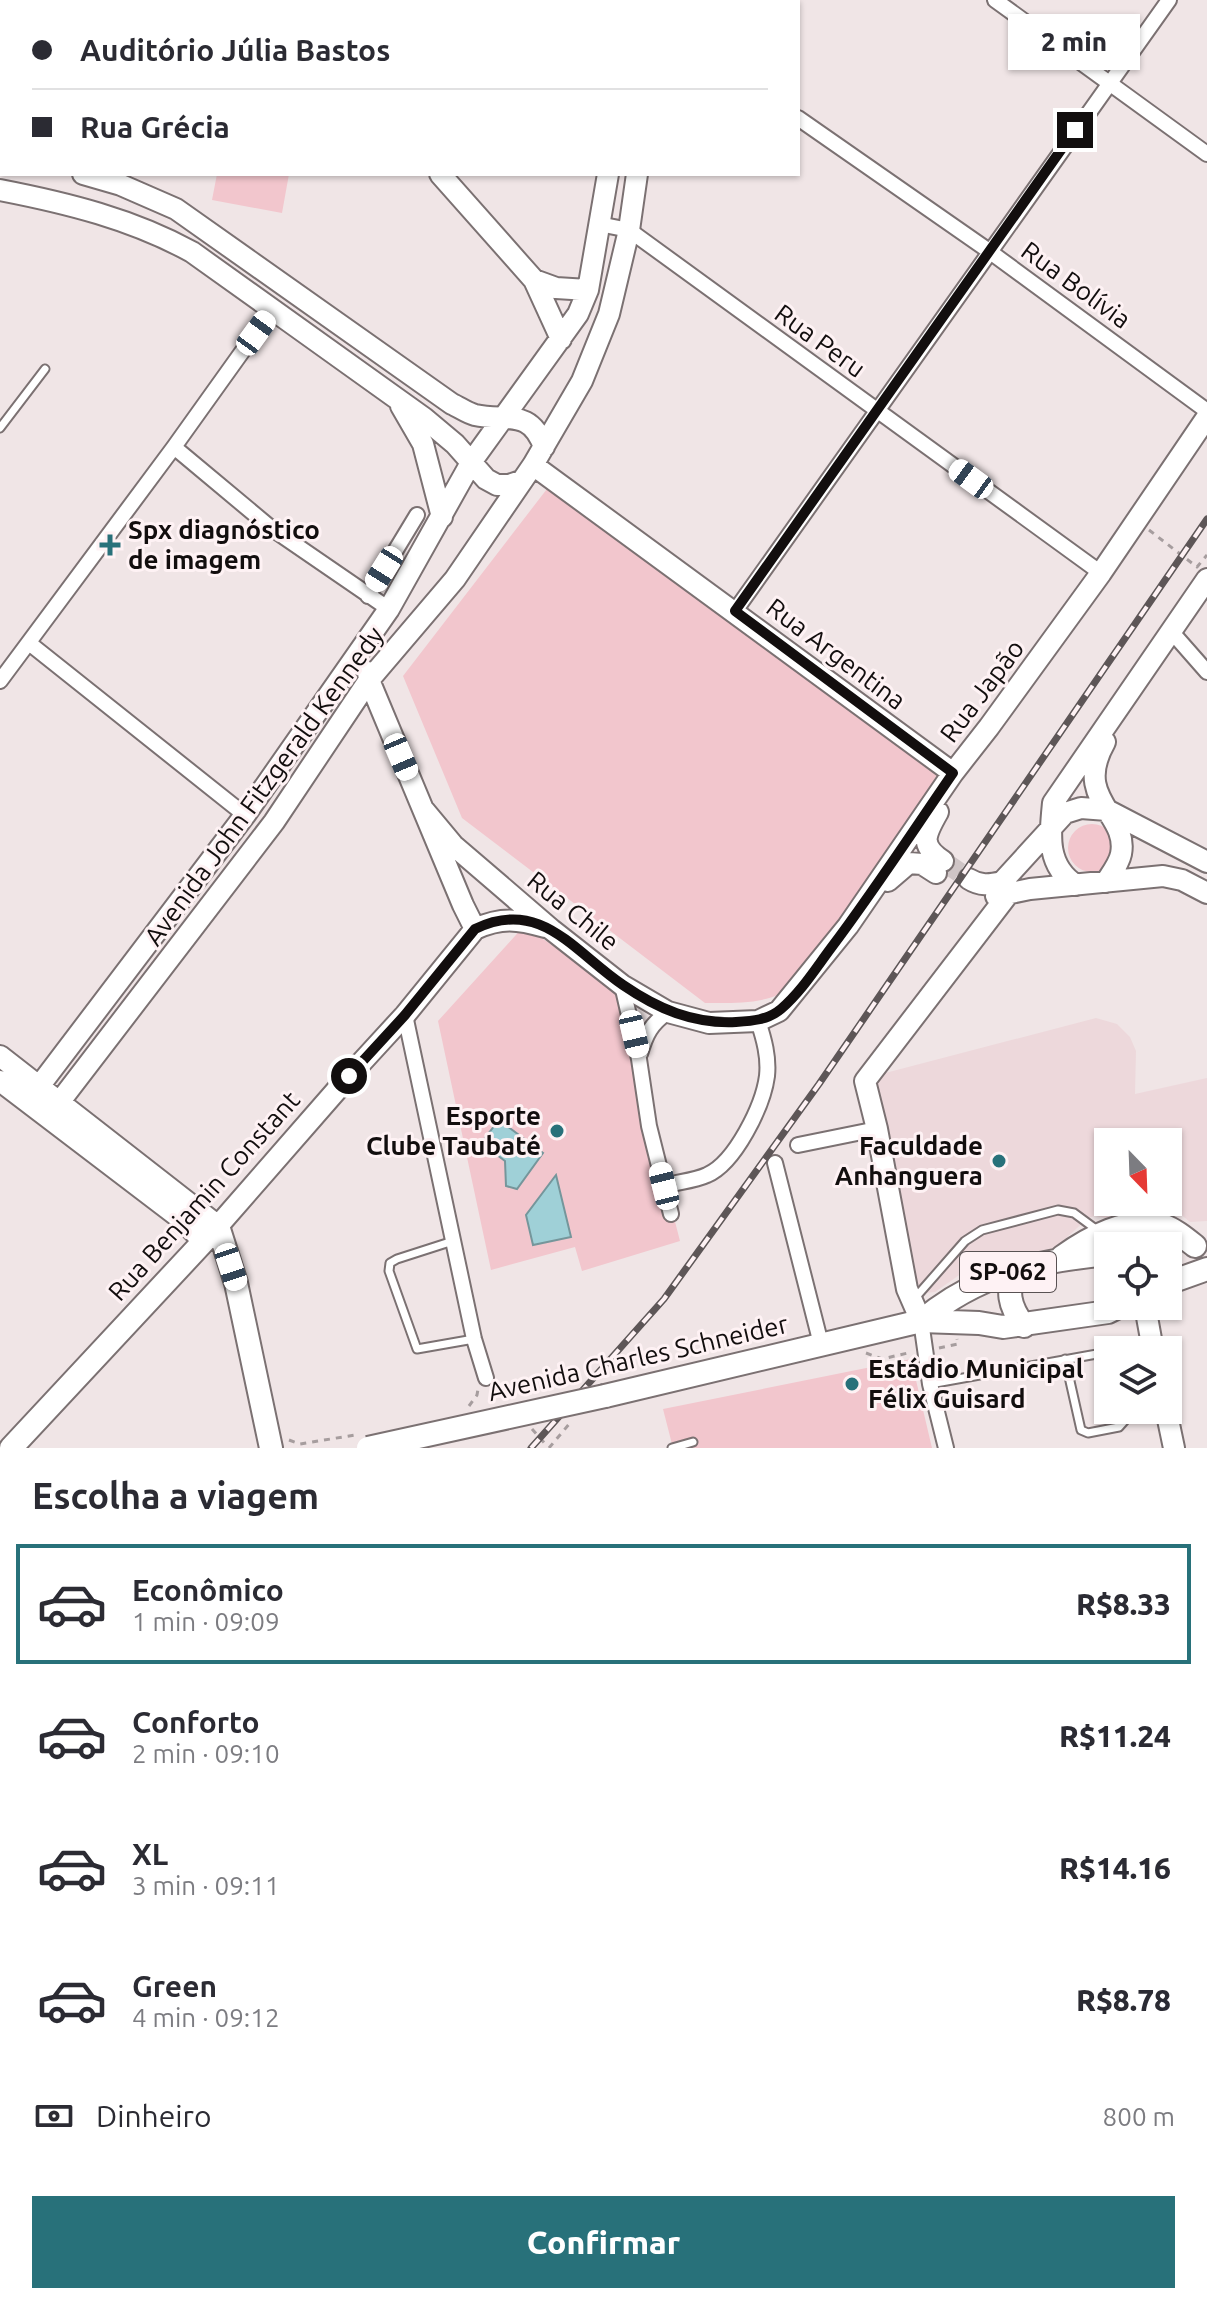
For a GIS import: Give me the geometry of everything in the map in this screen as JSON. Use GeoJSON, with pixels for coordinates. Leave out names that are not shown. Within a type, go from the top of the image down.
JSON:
{"type":"FeatureCollection","features":[{"type":"Feature","properties":{"kind":"main road"},"geometry":{"type":"LineString","coordinates":[[0,190],[67,203],[164,236],[192,252],[392,393],[472,461],[486,479],[497,485],[509,485],[533,464],[533,426],[520,419],[473,414],[452,404],[176,209],[121,185],[90,176]]}},
{"type":"Feature","properties":{"kind":"main road"},"geometry":{"type":"LineString","coordinates":[[150,176],[149,184],[157,200]]}},
{"type":"Feature","properties":{"kind":"main road"},"geometry":{"type":"LineString","coordinates":[[442,176],[534,280],[561,339]]}},
{"type":"Feature","properties":{"kind":"main road","name":"Avenida John Fitzgerald Kennedy"},"geometry":{"type":"LineString","coordinates":[[34,1094],[245,815],[384,615],[472,461],[501,417],[578,314],[588,290],[608,176]]}},
{"type":"Feature","properties":{"kind":"main road","name":"Avenida John Fitzgerald Kennedy"},"geometry":{"type":"LineString","coordinates":[[54,1109],[274,822],[369,680],[455,579],[533,464],[582,381],[604,328],[629,230],[637,176]]}},
{"type":"Feature","properties":{"kind":"main road"},"geometry":{"type":"LineString","coordinates":[[164,236],[178,228],[180,219],[176,209]]}},
{"type":"Feature","properties":{"kind":"main road"},"geometry":{"type":"LineString","coordinates":[[534,280],[556,288],[588,290]]}},
{"type":"Feature","properties":{"kind":"main road"},"geometry":{"type":"LineString","coordinates":[[392,393],[412,421],[423,444],[442,517]]}},
{"type":"Feature","properties":{"kind":"main road","name":"Rua Japão"},"geometry":{"type":"LineString","coordinates":[[758,1021],[779,1011],[793,997],[848,926],[953,773],[1101,573],[1207,417]]}},
{"type":"Feature","properties":{"kind":"main road","name":"Rua Argentina"},"geometry":{"type":"LineString","coordinates":[[533,464],[953,773]]}},
{"type":"Feature","properties":{"kind":"main road"},"geometry":{"type":"LineString","coordinates":[[1106,882],[1122,853],[1120,836],[1098,794],[1093,770],[1098,755],[1207,579]]}},
{"type":"Feature","properties":{"kind":"main road"},"geometry":{"type":"LineString","coordinates":[[1076,885],[1066,879],[1049,841],[1053,803],[1174,634],[1207,596]]}},
{"type":"Feature","properties":{"kind":"main road"},"geometry":{"type":"LineString","coordinates":[[369,680],[369,656],[384,615]]}},
{"type":"Feature","properties":{"kind":"main road","name":"Rua Chile"},"geometry":{"type":"LineString","coordinates":[[369,680],[475,929]]}},
{"type":"Feature","properties":{"kind":"main road"},"geometry":{"type":"LineString","coordinates":[[848,926],[896,872],[909,863],[940,867],[926,841],[928,829],[989,727]]}},
{"type":"Feature","properties":{"kind":"main road"},"geometry":{"type":"LineString","coordinates":[[1207,862],[1107,810],[1081,808],[1065,813],[1050,827],[1002,882],[988,886],[965,884],[988,898],[1163,876],[1182,880],[1207,893]]}},
{"type":"Feature","properties":{"kind":"main road","name":"Rua Chile"},"geometry":{"type":"LineString","coordinates":[[423,809],[453,845],[622,985],[668,1012],[709,1023],[758,1021]]}},
{"type":"Feature","properties":{"kind":"main road"},"geometry":{"type":"LineString","coordinates":[[916,1312],[907,1289],[866,1076],[1009,893]]}},
{"type":"Feature","properties":{"kind":"main road"},"geometry":{"type":"LineString","coordinates":[[475,929],[510,918],[552,930]]}},
{"type":"Feature","properties":{"kind":"main road","name":"Rua Benjamin Constant"},"geometry":{"type":"LineString","coordinates":[[11,1448],[211,1234],[405,1015],[475,929]]}},
{"type":"Feature","properties":{"kind":"main road"},"geometry":{"type":"LineString","coordinates":[[0,1056],[34,1094],[180,1218],[211,1234],[225,1251],[236,1283],[272,1447]]}},
{"type":"Feature","properties":{"kind":"main road"},"geometry":{"type":"LineString","coordinates":[[0,1081],[34,1094]]}},
{"type":"Feature","properties":{"kind":"main road","name":"SP-062"},"geometry":{"type":"LineString","coordinates":[[1129,1232],[1145,1224],[1162,1225]]}},
{"type":"Feature","properties":{"kind":"main road"},"geometry":{"type":"LineString","coordinates":[[1162,1225],[1201,1245]]}},
{"type":"Feature","properties":{"kind":"main road","name":"Avenida Charles Schneider"},"geometry":{"type":"LineString","coordinates":[[368,1448],[581,1402],[821,1344],[916,1312],[1018,1268],[1094,1248]]}},
{"type":"Feature","properties":{"kind":"main road","name":"SP-062"},"geometry":{"type":"LineString","coordinates":[[1018,1268],[1009,1291],[1011,1305],[1024,1326]]}},
{"type":"Feature","properties":{"kind":"main road"},"geometry":{"type":"LineString","coordinates":[[1182,1278],[1207,1269]]}},
{"type":"Feature","properties":{"kind":"main road","name":"Avenida Charles Schneider"},"geometry":{"type":"LineString","coordinates":[[916,1312],[1003,1327],[1094,1314]]}},
{"type":"Feature","properties":{"kind":"main road"},"geometry":{"type":"LineString","coordinates":[[1169,1424],[1174,1448]]}},
{"type":"Feature","properties":{"kind":"street"},"geometry":{"type":"LineString","coordinates":[[995,0],[1207,154]]}},
{"type":"Feature","properties":{"kind":"street"},"geometry":{"type":"LineString","coordinates":[[735,611],[1169,0]]}},
{"type":"Feature","properties":{"kind":"street","name":"Rua Bolívia"},"geometry":{"type":"LineString","coordinates":[[800,119],[989,251],[1207,411]]}},
{"type":"Feature","properties":{"kind":"street"},"geometry":{"type":"LineString","coordinates":[[599,224],[629,230]]}},
{"type":"Feature","properties":{"kind":"street","name":"Rua Peru"},"geometry":{"type":"LineString","coordinates":[[629,230],[1101,573]]}},
{"type":"Feature","properties":{"kind":"street"},"geometry":{"type":"LineString","coordinates":[[0,681],[272,310]]}},
{"type":"Feature","properties":{"kind":"street"},"geometry":{"type":"LineString","coordinates":[[174,447],[271,528],[368,596],[384,615]]}},
{"type":"Feature","properties":{"kind":"street"},"geometry":{"type":"LineString","coordinates":[[368,596],[417,515]]}},
{"type":"Feature","properties":{"kind":"street"},"geometry":{"type":"LineString","coordinates":[[1174,634],[1207,672]]}},
{"type":"Feature","properties":{"kind":"street"},"geometry":{"type":"LineString","coordinates":[[29,643],[245,815]]}},
{"type":"Feature","properties":{"kind":"street"},"geometry":{"type":"LineString","coordinates":[[622,985],[639,1059],[649,1126],[671,1214]]}},
{"type":"Feature","properties":{"kind":"street"},"geometry":{"type":"LineString","coordinates":[[639,1059],[647,1032],[655,1021],[668,1012]]}},
{"type":"Feature","properties":{"kind":"street"},"geometry":{"type":"LineString","coordinates":[[405,1015],[474,1339],[486,1378]]}},
{"type":"Feature","properties":{"kind":"street"},"geometry":{"type":"LineString","coordinates":[[664,1186],[708,1175],[727,1160],[749,1127],[767,1077],[767,1046],[758,1021]]}},
{"type":"Feature","properties":{"kind":"street"},"geometry":{"type":"LineString","coordinates":[[798,1145],[877,1129]]}},
{"type":"Feature","properties":{"kind":"street"},"geometry":{"type":"LineString","coordinates":[[775,1163],[821,1344]]}},
{"type":"Feature","properties":{"kind":"street"},"geometry":{"type":"LineString","coordinates":[[916,1312],[946,1448]]}},
{"type":"Feature","properties":{"kind":"lane"},"geometry":{"type":"LineString","coordinates":[[0,428],[45,369]]}},
{"type":"Feature","properties":{"kind":"lane"},"geometry":{"type":"LineString","coordinates":[[916,1312],[965,1241],[982,1230],[1058,1210],[1074,1213],[1094,1233]]}},
{"type":"Feature","properties":{"kind":"lane"},"geometry":{"type":"LineString","coordinates":[[1161,1216],[1162,1225]]}},
{"type":"Feature","properties":{"kind":"lane"},"geometry":{"type":"LineString","coordinates":[[453,1241],[397,1259],[390,1263],[389,1271],[417,1349],[474,1339]]}},
{"type":"Feature","properties":{"kind":"lane"},"geometry":{"type":"LineString","coordinates":[[930,1384],[1094,1354]]}},
{"type":"Feature","properties":{"kind":"lane"},"geometry":{"type":"LineString","coordinates":[[1065,1359],[1081,1430],[1088,1433],[1122,1424]]}},
{"type":"Feature","properties":{"kind":"lane"},"geometry":{"type":"LineString","coordinates":[[672,1448],[693,1442]]}},
{"type":"Feature","properties":{"kind":"path"},"geometry":{"type":"LineString","coordinates":[[1137,520],[1197,567],[1207,555]]}},
{"type":"Feature","properties":{"kind":"path"},"geometry":{"type":"LineString","coordinates":[[858,1351],[882,1359],[925,1352]]}},
{"type":"Feature","properties":{"kind":"path"},"geometry":{"type":"LineString","coordinates":[[463,1408],[472,1405],[478,1382],[486,1378]]}},
{"type":"Feature","properties":{"kind":"shaded area"},"geometry":{"type":"Polygon","coordinates":[[[217,176],[289,176],[282,213],[212,200],[217,176]]]}},
{"type":"Feature","properties":{"kind":"shaded area"},"geometry":{"type":"Polygon","coordinates":[[[550,485],[940,771],[812,965],[785,992],[752,1002],[705,1003],[462,818],[403,676],[550,485]]]}},
{"type":"Feature","properties":{"kind":"shaded area"},"geometry":{"type":"Polygon","coordinates":[[[1092,824],[1109,831],[1116,848],[1109,865],[1092,872],[1075,865],[1068,848],[1075,831],[1092,824]]]}},
{"type":"Feature","properties":{"kind":"shaded area","name":"Esporte Clube Taubaté"},"geometry":{"type":"Polygon","coordinates":[[[524,926],[615,988],[680,1241],[582,1271],[575,1247],[491,1270],[438,1021],[524,926]]]}},
{"type":"Feature","properties":{"kind":"shaded area","name":"Faculdade Anhanguera"},"geometry":{"type":"Polygon","coordinates":[[[1096,1018],[1117,1024],[1130,1037],[1136,1051],[1135,1094],[1207,1078],[1207,1221],[1190,1222],[1182,1216],[1182,1128],[1094,1128],[1095,1216],[1088,1218],[1053,1250],[980,1264],[935,1292],[925,1293],[915,1280],[870,1077],[1096,1018]]]}},
{"type":"Feature","properties":{"kind":"shaded area","name":"Faculdade Anhanguera"},"geometry":{"type":"Polygon","coordinates":[[[1095,1216],[1137,1216],[1118,1220],[1095,1216]]]}},
{"type":"Feature","properties":{"kind":"shaded area","name":"Estádio Municipal Félix Guisard"},"geometry":{"type":"Polygon","coordinates":[[[911,1359],[932,1448],[673,1448],[663,1409],[911,1359]]]}},
{"type":"Feature","properties":{"kind":"water"},"geometry":{"type":"Polygon","coordinates":[[[499,1120],[543,1153],[517,1189],[506,1186],[505,1161],[481,1143],[499,1120]]]}},
{"type":"Feature","properties":{"kind":"water"},"geometry":{"type":"Polygon","coordinates":[[[556,1175],[571,1237],[533,1245],[526,1215],[556,1175]]]}},
{"type":"Feature","properties":{"kind":"tunnel"},"geometry":{"type":"LineString","coordinates":[[943,861],[969,879]]}},
{"type":"Feature","properties":{"kind":"railway"},"geometry":{"type":"LineString","coordinates":[[531,1448],[664,1299],[819,1084],[1207,519]]}},
{"type":"Feature","properties":{"kind":"place","name":"Spx diagnóstico de imagem"},"geometry":{"type":"Point","coordinates":[110,545]}},
{"type":"Feature","properties":{"kind":"place","name":"Esporte Clube Taubaté"},"geometry":{"type":"Point","coordinates":[557,1131]}},
{"type":"Feature","properties":{"kind":"place","name":"Faculdade Anhanguera"},"geometry":{"type":"Point","coordinates":[999,1161]}},
{"type":"Feature","properties":{"kind":"place","name":"Estádio Municipal Félix Guisard"},"geometry":{"type":"Point","coordinates":[852,1384]}},
{"type":"Feature","properties":{"kind":"route"},"geometry":{"type":"LineString","coordinates":[[349,1076],[405,1015],[475,929],[491,922],[510,918],[552,930],[622,985],[668,1012],[709,1023],[758,1021],[779,1011],[848,926],[953,773],[735,611],[1075,130]]}}]}
